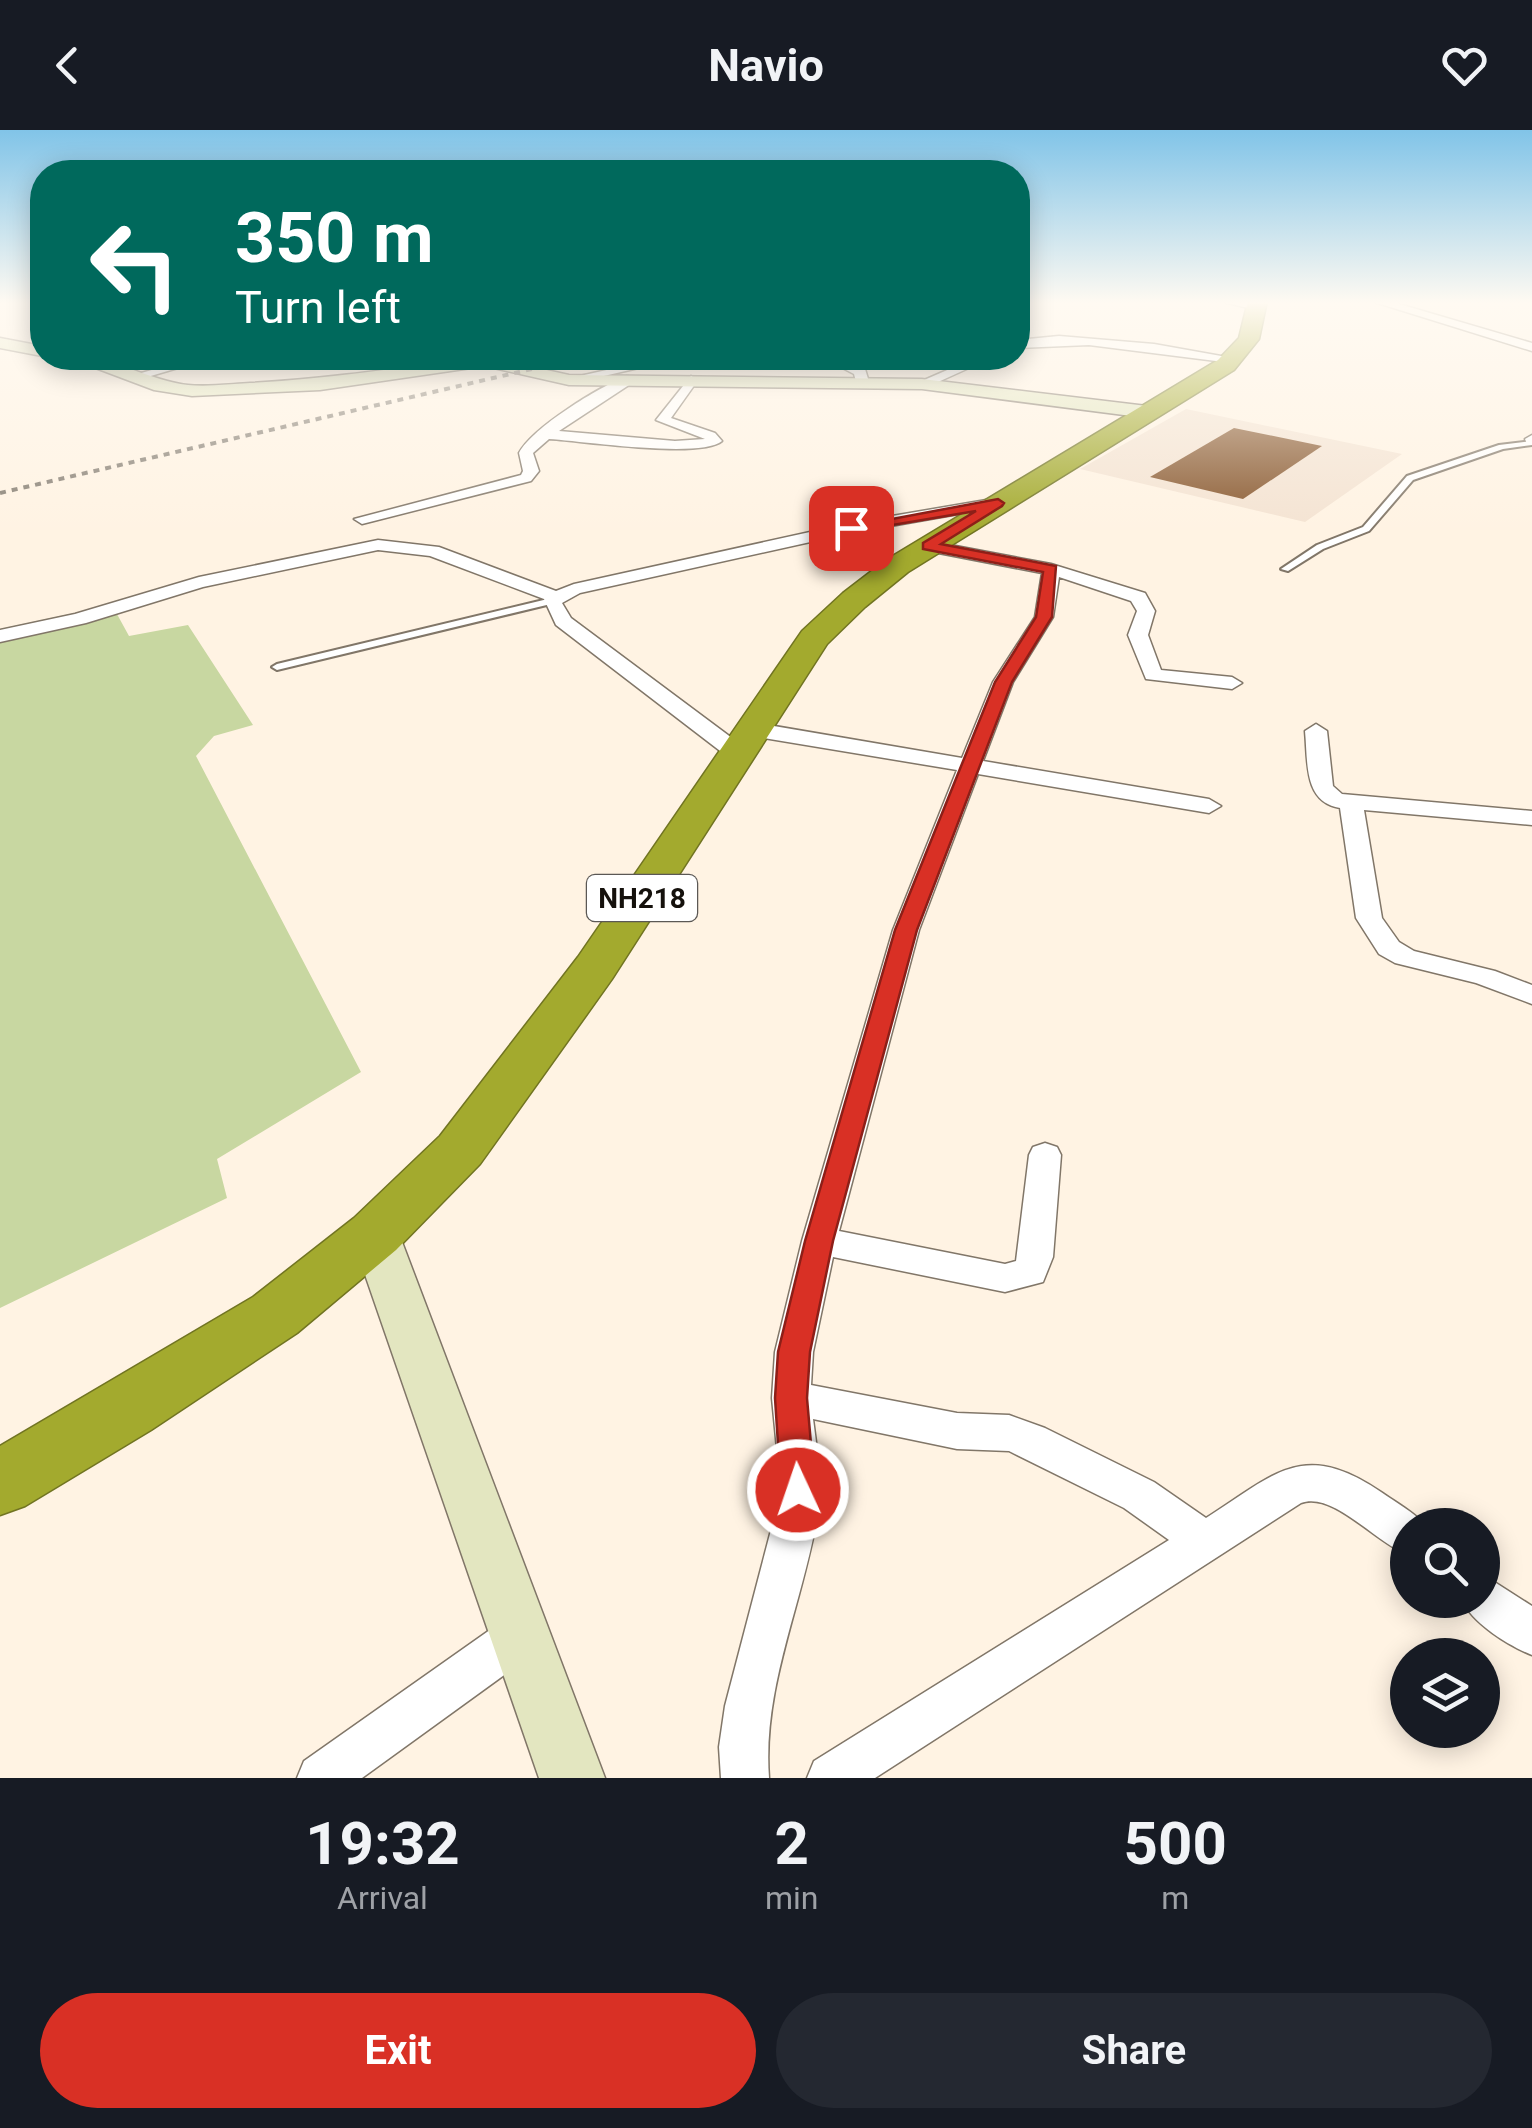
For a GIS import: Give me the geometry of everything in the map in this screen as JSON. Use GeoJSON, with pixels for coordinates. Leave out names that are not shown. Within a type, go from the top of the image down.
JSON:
{"type":"FeatureCollection","features":[{"type":"Feature","properties":{"kind":"highway","name":"NH218"},"geometry":{"type":"LineString","coordinates":[[0,1483],[127,1409],[275,1315],[375,1234],[460,1150],[595,968],[814,638],[854,600],[928,546],[1203,378]]}},
{"type":"Feature","properties":{"kind":"street"},"geometry":{"type":"LineString","coordinates":[[142,378],[172,389],[235,391],[369,378]]}},
{"type":"Feature","properties":{"kind":"street"},"geometry":{"type":"LineString","coordinates":[[560,378],[922,384],[1147,412]]}},
{"type":"Feature","properties":{"kind":"street"},"geometry":{"type":"LineString","coordinates":[[569,380],[579,378]]}},
{"type":"Feature","properties":{"kind":"street"},"geometry":{"type":"LineString","coordinates":[[861,378],[862,382]]}},
{"type":"Feature","properties":{"kind":"street"},"geometry":{"type":"LineString","coordinates":[[922,384],[937,378]]}},
{"type":"Feature","properties":{"kind":"street"},"geometry":{"type":"LineString","coordinates":[[389,545],[362,519],[526,478],[530,470],[526,452],[545,434],[627,380]]}},
{"type":"Feature","properties":{"kind":"street"},"geometry":{"type":"LineString","coordinates":[[545,434],[675,445],[711,443],[715,441],[710,436],[663,420],[691,380]]}},
{"type":"Feature","properties":{"kind":"street"},"geometry":{"type":"LineString","coordinates":[[554,599],[574,589],[851,528],[998,503]]}},
{"type":"Feature","properties":{"kind":"street"},"geometry":{"type":"LineString","coordinates":[[0,636],[79,619],[199,582],[389,545],[460,560],[554,599],[563,621],[744,740],[972,765],[1209,806]]}},
{"type":"Feature","properties":{"kind":"street"},"geometry":{"type":"LineString","coordinates":[[928,546],[1050,569],[1143,601],[1146,611],[1138,635],[1153,675],[1232,683]]}},
{"type":"Feature","properties":{"kind":"street"},"geometry":{"type":"LineString","coordinates":[[745,1778],[742,1747],[748,1706],[797,1511],[798,1469],[791,1398],[799,1320],[906,930],[1003,682],[1044,617],[1050,569]]}},
{"type":"Feature","properties":{"kind":"street"},"geometry":{"type":"LineString","coordinates":[[1316,731],[1322,788],[1328,796],[1352,803],[1532,818]]}},
{"type":"Feature","properties":{"kind":"street"},"geometry":{"type":"LineString","coordinates":[[1352,803],[1369,918],[1388,948],[1405,957],[1485,977],[1532,994]]}},
{"type":"Feature","properties":{"kind":"street"},"geometry":{"type":"LineString","coordinates":[[819,1241],[1019,1278],[1030,1272],[1035,1257],[1044,1156]]}},
{"type":"Feature","properties":{"kind":"street"},"geometry":{"type":"LineString","coordinates":[[375,1234],[572,1778]]}},
{"type":"Feature","properties":{"kind":"street"},"geometry":{"type":"LineString","coordinates":[[791,1398],[957,1431],[1020,1437],[1140,1495],[1207,1543]]}},
{"type":"Feature","properties":{"kind":"street"},"geometry":{"type":"LineString","coordinates":[[831,1778],[1286,1490],[1310,1481],[1341,1488],[1390,1523]]}},
{"type":"Feature","properties":{"kind":"street"},"geometry":{"type":"LineString","coordinates":[[1500,1609],[1532,1634]]}},
{"type":"Feature","properties":{"kind":"street"},"geometry":{"type":"LineString","coordinates":[[321,1778],[520,1636]]}},
{"type":"Feature","properties":{"kind":"lane"},"geometry":{"type":"LineString","coordinates":[[1284,569],[1320,547],[1366,529],[1410,478],[1532,441]]}},
{"type":"Feature","properties":{"kind":"lane"},"geometry":{"type":"LineString","coordinates":[[277,667],[554,599]]}},
{"type":"Feature","properties":{"kind":"shaded area"},"geometry":{"type":"Polygon","coordinates":[[[1186,409],[1402,454],[1305,522],[1080,469],[1186,409]]]}},
{"type":"Feature","properties":{"kind":"green space"},"geometry":{"type":"Polygon","coordinates":[[[112,605],[129,636],[188,625],[253,725],[214,736],[196,756],[361,1072],[217,1159],[227,1198],[0,1308],[0,629],[112,605]]]}},
{"type":"Feature","properties":{"kind":"building"},"geometry":{"type":"Polygon","coordinates":[[[1234,428],[1322,446],[1243,499],[1150,477],[1234,428]]]}},
{"type":"Feature","properties":{"kind":"railway"},"geometry":{"type":"LineString","coordinates":[[0,493],[494,378]]}},
{"type":"Feature","properties":{"kind":"route"},"geometry":{"type":"LineString","coordinates":[[798,1490],[791,1398],[794,1352],[819,1241],[906,930],[1003,682],[1044,617],[1050,569],[928,546],[998,503],[851,528]]}}]}
